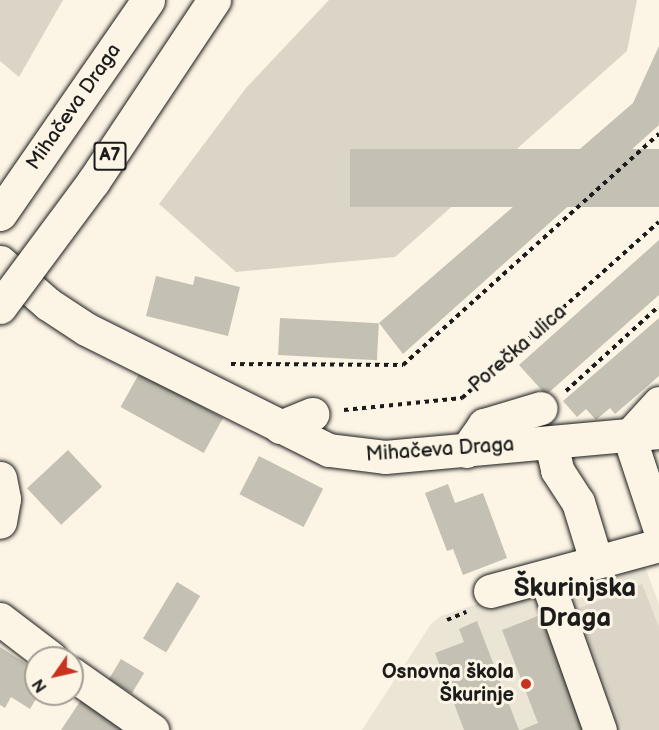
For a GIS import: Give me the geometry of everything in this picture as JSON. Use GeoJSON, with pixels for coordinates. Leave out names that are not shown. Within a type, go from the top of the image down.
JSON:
{"type":"FeatureCollection","features":[{"type":"Feature","properties":{"kind":"main road","name":"Mihačeva Draga"},"geometry":{"type":"LineString","coordinates":[[0,214],[148,0]]}},
{"type":"Feature","properties":{"kind":"main road","name":"A7"},"geometry":{"type":"LineString","coordinates":[[0,307],[93,182],[214,0]]}},
{"type":"Feature","properties":{"kind":"main road","name":"Mihačeva Draga"},"geometry":{"type":"LineString","coordinates":[[0,262],[67,317],[329,450],[361,456],[466,451],[644,434]]}},
{"type":"Feature","properties":{"kind":"main road"},"geometry":{"type":"LineString","coordinates":[[169,370],[180,362],[206,363]]}},
{"type":"Feature","properties":{"kind":"main road"},"geometry":{"type":"LineString","coordinates":[[659,403],[644,434],[659,527]]}},
{"type":"Feature","properties":{"kind":"main road"},"geometry":{"type":"LineString","coordinates":[[466,451],[484,425],[541,408]]}},
{"type":"Feature","properties":{"kind":"main road"},"geometry":{"type":"LineString","coordinates":[[280,427],[313,414]]}},
{"type":"Feature","properties":{"kind":"main road"},"geometry":{"type":"LineString","coordinates":[[552,443],[557,470],[578,502],[596,561]]}},
{"type":"Feature","properties":{"kind":"main road"},"geometry":{"type":"LineString","coordinates":[[0,478],[4,499],[0,522]]}},
{"type":"Feature","properties":{"kind":"main road"},"geometry":{"type":"LineString","coordinates":[[490,591],[659,545]]}},
{"type":"Feature","properties":{"kind":"main road"},"geometry":{"type":"LineString","coordinates":[[549,587],[600,730]]}},
{"type":"Feature","properties":{"kind":"main road"},"geometry":{"type":"LineString","coordinates":[[0,619],[35,646]]}},
{"type":"Feature","properties":{"kind":"main road"},"geometry":{"type":"LineString","coordinates":[[84,682],[152,730]]}},
{"type":"Feature","properties":{"kind":"path"},"geometry":{"type":"LineString","coordinates":[[206,363],[393,367],[403,365],[659,134]]}},
{"type":"Feature","properties":{"kind":"path","name":"Porečka ulica"},"geometry":{"type":"LineString","coordinates":[[313,414],[462,398],[659,222]]}},
{"type":"Feature","properties":{"kind":"path"},"geometry":{"type":"LineString","coordinates":[[541,408],[659,306]]}},
{"type":"Feature","properties":{"kind":"path"},"geometry":{"type":"LineString","coordinates":[[447,620],[463,613]]}},
{"type":"Feature","properties":{"kind":"shaded area"},"geometry":{"type":"Polygon","coordinates":[[[0,0],[63,0],[19,77],[0,61],[0,0]]]}},
{"type":"Feature","properties":{"kind":"shaded area"},"geometry":{"type":"Polygon","coordinates":[[[329,0],[637,0],[627,51],[395,257],[236,272],[159,204],[246,88],[329,0]]]}},
{"type":"Feature","properties":{"kind":"shaded area","name":"Osnovna škola Škurinje"},"geometry":{"type":"Polygon","coordinates":[[[642,559],[659,604],[659,730],[362,730],[431,624],[441,616],[569,574],[642,559]]]}},
{"type":"Feature","properties":{"kind":"shaded area"},"geometry":{"type":"Polygon","coordinates":[[[642,584],[659,627],[659,730],[623,730],[577,609],[642,584]]]}},
{"type":"Feature","properties":{"kind":"building"},"geometry":{"type":"Polygon","coordinates":[[[659,46],[659,125],[403,354],[379,323],[633,103],[659,46]]]}},
{"type":"Feature","properties":{"kind":"building"},"geometry":{"type":"Polygon","coordinates":[[[350,149],[659,149],[659,207],[350,207],[350,149]]]}},
{"type":"Feature","properties":{"kind":"building"},"geometry":{"type":"Polygon","coordinates":[[[659,240],[659,295],[546,395],[519,365],[659,240]]]}},
{"type":"Feature","properties":{"kind":"building"},"geometry":{"type":"Polygon","coordinates":[[[156,276],[193,285],[195,276],[240,287],[228,336],[146,316],[156,276]]]}},
{"type":"Feature","properties":{"kind":"building"},"geometry":{"type":"Polygon","coordinates":[[[280,318],[379,323],[377,360],[278,355],[280,318]]]}},
{"type":"Feature","properties":{"kind":"building"},"geometry":{"type":"Polygon","coordinates":[[[659,318],[659,376],[615,414],[610,408],[596,420],[586,409],[577,417],[563,401],[659,318]]]}},
{"type":"Feature","properties":{"kind":"building"},"geometry":{"type":"Polygon","coordinates":[[[140,372],[223,418],[204,453],[121,407],[140,372]]]}},
{"type":"Feature","properties":{"kind":"building"},"geometry":{"type":"Polygon","coordinates":[[[68,450],[102,487],[61,525],[27,488],[68,450]]]}},
{"type":"Feature","properties":{"kind":"building"},"geometry":{"type":"Polygon","coordinates":[[[259,456],[323,489],[304,527],[239,494],[259,456]]]}},
{"type":"Feature","properties":{"kind":"building"},"geometry":{"type":"Polygon","coordinates":[[[448,484],[455,503],[483,493],[507,558],[463,575],[453,549],[447,551],[425,493],[448,484]]]}},
{"type":"Feature","properties":{"kind":"building"},"geometry":{"type":"Polygon","coordinates":[[[177,582],[200,596],[166,652],[143,639],[177,582]]]}},
{"type":"Feature","properties":{"kind":"building"},"geometry":{"type":"Polygon","coordinates":[[[543,614],[587,730],[521,730],[538,723],[502,630],[543,614]]]}},
{"type":"Feature","properties":{"kind":"building"},"geometry":{"type":"Polygon","coordinates":[[[477,621],[519,730],[464,730],[435,653],[464,642],[459,629],[477,621]]]}},
{"type":"Feature","properties":{"kind":"building"},"geometry":{"type":"Polygon","coordinates":[[[0,647],[24,662],[24,705],[11,697],[5,708],[0,705],[0,647]]]}},
{"type":"Feature","properties":{"kind":"building"},"geometry":{"type":"Polygon","coordinates":[[[121,659],[144,673],[132,693],[109,680],[121,659]]]}},
{"type":"Feature","properties":{"kind":"building"},"geometry":{"type":"Polygon","coordinates":[[[84,702],[125,730],[61,730],[77,706],[84,706],[84,702]]]}},
{"type":"Feature","properties":{"kind":"place","name":"Osnovna škola Škurinje"},"geometry":{"type":"Point","coordinates":[526,684]}},
{"type":"Feature","properties":{"kind":"district","name":"Škurinjska Draga"},"geometry":{"type":"Point","coordinates":[575,604]}}]}
